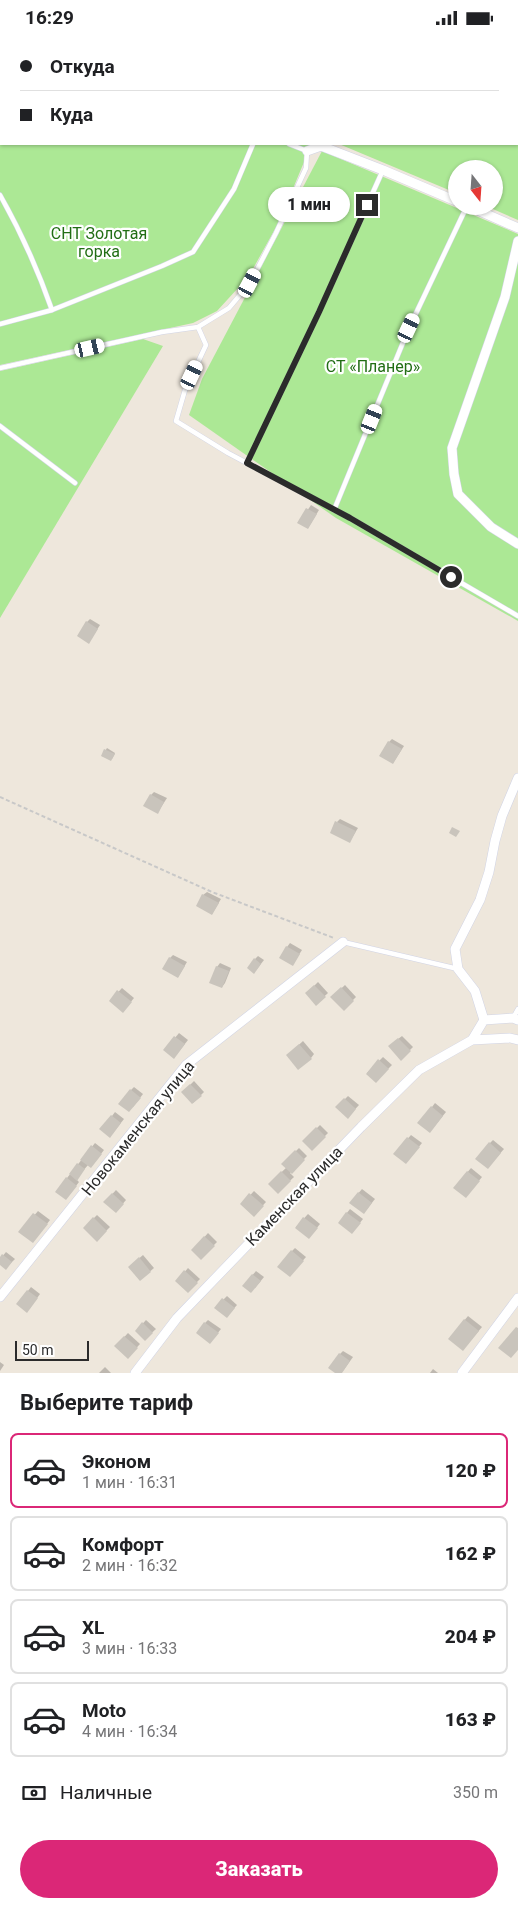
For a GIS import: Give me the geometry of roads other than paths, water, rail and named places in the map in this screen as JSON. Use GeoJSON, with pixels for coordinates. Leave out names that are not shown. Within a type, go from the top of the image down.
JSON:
{"type":"FeatureCollection","features":[{"type":"Feature","properties":{"kind":"street"},"geometry":{"type":"LineString","coordinates":[[307,151],[321,146],[448,198]]}},
{"type":"Feature","properties":{"kind":"street"},"geometry":{"type":"LineString","coordinates":[[488,215],[518,228]]}},
{"type":"Feature","properties":{"kind":"street"},"geometry":{"type":"LineString","coordinates":[[518,241],[505,297],[452,448],[458,494],[491,527],[518,544]]}},
{"type":"Feature","properties":{"kind":"street"},"geometry":{"type":"LineString","coordinates":[[472,1040],[484,1020],[475,991],[458,969],[455,949],[480,900],[489,872],[500,824],[518,778]]}},
{"type":"Feature","properties":{"kind":"street","name":"Новокаменская улица"},"geometry":{"type":"LineString","coordinates":[[0,1297],[186,1065],[343,941]]}},
{"type":"Feature","properties":{"kind":"street"},"geometry":{"type":"LineString","coordinates":[[484,1020],[516,1019]]}},
{"type":"Feature","properties":{"kind":"street"},"geometry":{"type":"LineString","coordinates":[[472,1040],[510,1038],[518,1041]]}},
{"type":"Feature","properties":{"kind":"street","name":"Каменская улица"},"geometry":{"type":"LineString","coordinates":[[135,1373],[177,1318],[367,1121],[420,1070],[472,1040]]}},
{"type":"Feature","properties":{"kind":"street"},"geometry":{"type":"LineString","coordinates":[[462,1373],[518,1298]]}},
{"type":"Feature","properties":{"kind":"lane"},"geometry":{"type":"LineString","coordinates":[[0,325],[52,310],[162,267],[192,252],[234,189],[253,145]]}},
{"type":"Feature","properties":{"kind":"lane"},"geometry":{"type":"LineString","coordinates":[[0,368],[162,332],[198,327],[229,309],[250,283],[306,168],[307,151],[292,145]]}},
{"type":"Feature","properties":{"kind":"lane"},"geometry":{"type":"LineString","coordinates":[[247,463],[319,312],[383,170]]}},
{"type":"Feature","properties":{"kind":"lane"},"geometry":{"type":"LineString","coordinates":[[0,195],[40,275],[52,310]]}},
{"type":"Feature","properties":{"kind":"lane"},"geometry":{"type":"LineString","coordinates":[[334,510],[409,328],[463,215]]}},
{"type":"Feature","properties":{"kind":"lane"},"geometry":{"type":"LineString","coordinates":[[198,327],[206,345],[185,390],[176,421],[247,463],[334,510],[518,615]]}},
{"type":"Feature","properties":{"kind":"lane"},"geometry":{"type":"LineString","coordinates":[[0,426],[75,483]]}},
{"type":"Feature","properties":{"kind":"lane"},"geometry":{"type":"LineString","coordinates":[[343,941],[458,969]]}},
{"type":"Feature","properties":{"kind":"lane"},"geometry":{"type":"LineString","coordinates":[[516,1019],[518,1009]]}},
{"type":"Feature","properties":{"kind":"park label","name":"СНТ Золотая горка"},"geometry":{"type":"Point","coordinates":[99,242]}},
{"type":"Feature","properties":{"kind":"park label","name":"СТ «Планер»"},"geometry":{"type":"Point","coordinates":[373,366]}}]}
